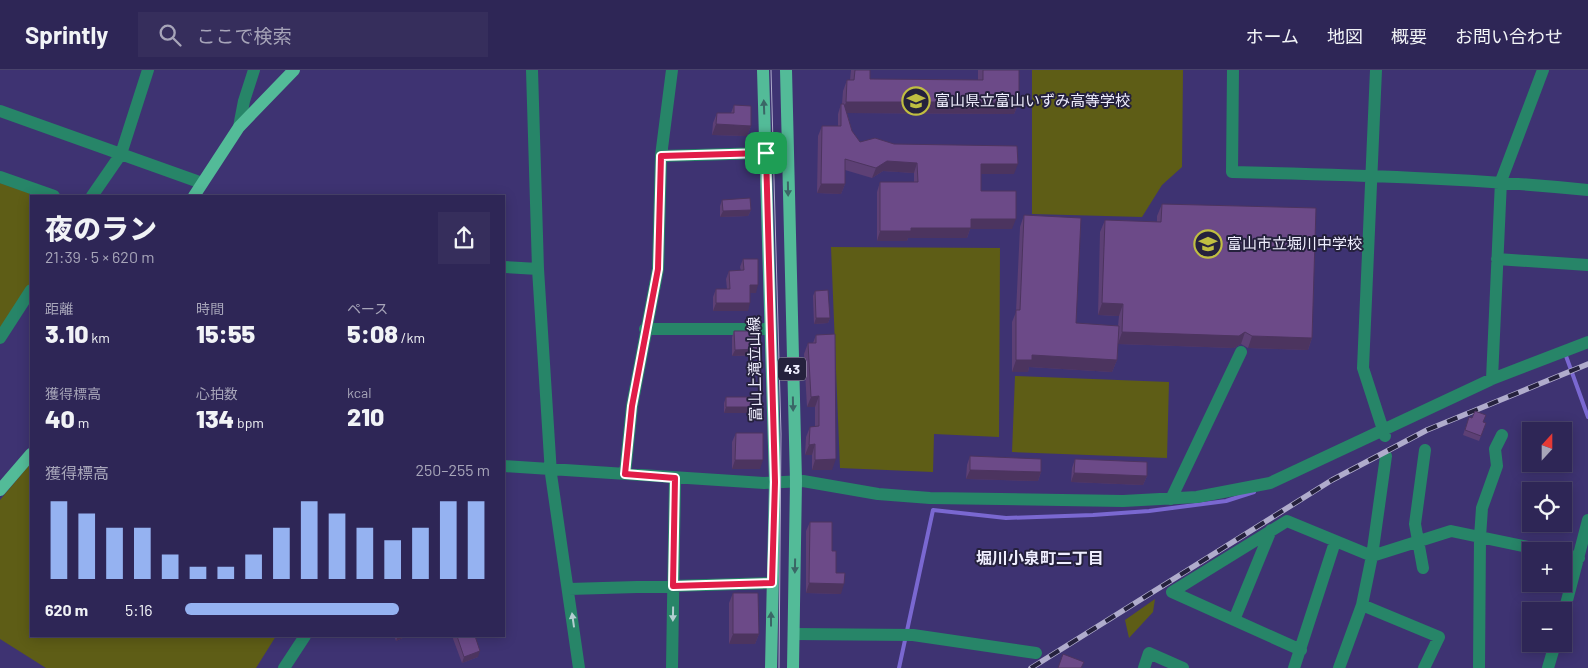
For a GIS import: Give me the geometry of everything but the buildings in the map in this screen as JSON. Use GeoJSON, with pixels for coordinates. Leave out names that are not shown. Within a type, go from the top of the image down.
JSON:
{"type":"FeatureCollection","features":[{"type":"Feature","properties":{"kind":"main road"},"geometry":{"type":"LineString","coordinates":[[195,195],[239,127],[294,70]]}},
{"type":"Feature","properties":{"kind":"main road","name":"富山上滝立山線"},"geometry":{"type":"LineString","coordinates":[[763,70],[775,482],[771,668]]}},
{"type":"Feature","properties":{"kind":"main road","name":"43"},"geometry":{"type":"LineString","coordinates":[[786,70],[796,481],[793,668]]}},
{"type":"Feature","properties":{"kind":"main road"},"geometry":{"type":"LineString","coordinates":[[0,490],[30,455]]}},
{"type":"Feature","properties":{"kind":"street"},"geometry":{"type":"LineString","coordinates":[[93,195],[120,154],[148,70]]}},
{"type":"Feature","properties":{"kind":"street"},"geometry":{"type":"LineString","coordinates":[[239,127],[244,101],[254,70]]}},
{"type":"Feature","properties":{"kind":"street"},"geometry":{"type":"LineString","coordinates":[[532,70],[538,269],[551,469],[579,668]]}},
{"type":"Feature","properties":{"kind":"street"},"geometry":{"type":"LineString","coordinates":[[625,474],[632,406],[645,329],[658,269],[661,156],[672,70]]}},
{"type":"Feature","properties":{"kind":"street"},"geometry":{"type":"LineString","coordinates":[[1233,70],[1232,172],[1371,175],[1501,181],[1588,190]]}},
{"type":"Feature","properties":{"kind":"street"},"geometry":{"type":"LineString","coordinates":[[1376,70],[1363,368],[1385,434]]}},
{"type":"Feature","properties":{"kind":"street"},"geometry":{"type":"LineString","coordinates":[[1492,378],[1501,181],[1543,70]]}},
{"type":"Feature","properties":{"kind":"street"},"geometry":{"type":"LineString","coordinates":[[0,111],[202,183]]}},
{"type":"Feature","properties":{"kind":"street"},"geometry":{"type":"LineString","coordinates":[[661,156],[766,153]]}},
{"type":"Feature","properties":{"kind":"street"},"geometry":{"type":"LineString","coordinates":[[0,177],[51,195]]}},
{"type":"Feature","properties":{"kind":"street"},"geometry":{"type":"LineString","coordinates":[[1497,259],[1588,265]]}},
{"type":"Feature","properties":{"kind":"street"},"geometry":{"type":"LineString","coordinates":[[505,267],[538,269]]}},
{"type":"Feature","properties":{"kind":"street"},"geometry":{"type":"LineString","coordinates":[[0,338],[30,292]]}},
{"type":"Feature","properties":{"kind":"street"},"geometry":{"type":"LineString","coordinates":[[645,329],[770,329]]}},
{"type":"Feature","properties":{"kind":"street"},"geometry":{"type":"LineString","coordinates":[[505,466],[675,478],[775,482],[796,481],[878,494],[930,498],[1123,501],[1197,497],[1270,483],[1385,434],[1492,378],[1588,342]]}},
{"type":"Feature","properties":{"kind":"street"},"geometry":{"type":"LineString","coordinates":[[1171,499],[1242,352]]}},
{"type":"Feature","properties":{"kind":"street"},"geometry":{"type":"LineString","coordinates":[[1479,668],[1482,508],[1497,466],[1495,449],[1502,435]]}},
{"type":"Feature","properties":{"kind":"street"},"geometry":{"type":"LineString","coordinates":[[1422,568],[1415,524],[1425,450]]}},
{"type":"Feature","properties":{"kind":"street"},"geometry":{"type":"LineString","coordinates":[[1339,668],[1362,605],[1372,556],[1386,456]]}},
{"type":"Feature","properties":{"kind":"street"},"geometry":{"type":"LineString","coordinates":[[672,668],[675,478]]}},
{"type":"Feature","properties":{"kind":"street"},"geometry":{"type":"LineString","coordinates":[[1567,602],[1588,520]]}},
{"type":"Feature","properties":{"kind":"street"},"geometry":{"type":"LineString","coordinates":[[1300,650],[1172,592],[1287,521],[1372,556],[1451,531],[1522,546]]}},
{"type":"Feature","properties":{"kind":"street"},"geometry":{"type":"LineString","coordinates":[[1234,620],[1271,530]]}},
{"type":"Feature","properties":{"kind":"street"},"geometry":{"type":"LineString","coordinates":[[1294,668],[1335,542]]}},
{"type":"Feature","properties":{"kind":"street"},"geometry":{"type":"LineString","coordinates":[[1572,557],[1579,558]]}},
{"type":"Feature","properties":{"kind":"street"},"geometry":{"type":"LineString","coordinates":[[569,589],[772,583]]}},
{"type":"Feature","properties":{"kind":"street"},"geometry":{"type":"LineString","coordinates":[[1362,605],[1440,637],[1424,668]]}},
{"type":"Feature","properties":{"kind":"street"},"geometry":{"type":"LineString","coordinates":[[794,634],[913,635],[1036,653]]}},
{"type":"Feature","properties":{"kind":"street"},"geometry":{"type":"LineString","coordinates":[[284,668],[303,637]]}},
{"type":"Feature","properties":{"kind":"street"},"geometry":{"type":"LineString","coordinates":[[1548,668],[1553,652]]}},
{"type":"Feature","properties":{"kind":"street"},"geometry":{"type":"LineString","coordinates":[[1144,668],[1149,653],[1182,668]]}},
{"type":"Feature","properties":{"kind":"shaded area"},"geometry":{"type":"Polygon","coordinates":[[[1032,70],[1183,70],[1182,167],[1162,185],[1142,217],[1032,214],[1032,70]]]}},
{"type":"Feature","properties":{"kind":"shaded area"},"geometry":{"type":"Polygon","coordinates":[[[0,183],[35,195],[30,195],[30,286],[0,333],[0,183]]]}},
{"type":"Feature","properties":{"kind":"shaded area"},"geometry":{"type":"Polygon","coordinates":[[[831,247],[1000,248],[999,437],[934,434],[933,472],[840,468],[831,247]]]}},
{"type":"Feature","properties":{"kind":"shaded area"},"geometry":{"type":"Polygon","coordinates":[[[1015,376],[1169,382],[1167,458],[1012,452],[1015,376]]]}},
{"type":"Feature","properties":{"kind":"shaded area"},"geometry":{"type":"Polygon","coordinates":[[[30,464],[30,637],[275,637],[256,668],[46,668],[0,639],[0,500],[30,464]]]}},
{"type":"Feature","properties":{"kind":"shaded area"},"geometry":{"type":"Polygon","coordinates":[[[1155,599],[1153,612],[1129,638],[1125,620],[1155,599]]]}},
{"type":"Feature","properties":{"kind":"waterway"},"geometry":{"type":"LineString","coordinates":[[1566,356],[1588,417]]}},
{"type":"Feature","properties":{"kind":"waterway"},"geometry":{"type":"LineString","coordinates":[[899,668],[933,510],[1006,518],[1093,515],[1149,511],[1226,501],[1254,492]]}},
{"type":"Feature","properties":{"kind":"tram line"},"geometry":{"type":"LineString","coordinates":[[771,70],[781,434],[779,668]]}},
{"type":"Feature","properties":{"kind":"railway"},"geometry":{"type":"LineString","coordinates":[[1031,668],[1332,480],[1427,430],[1588,364]]}},
{"type":"Feature","properties":{"kind":"place","name":"富山県立富山いずみ高等学校"},"geometry":{"type":"Point","coordinates":[916,101]}},
{"type":"Feature","properties":{"kind":"place","name":"富山市立堀川中学校"},"geometry":{"type":"Point","coordinates":[1208,244]}},
{"type":"Feature","properties":{"kind":"district","name":"堀川小泉町二丁目"},"geometry":{"type":"Point","coordinates":[1040,558]}},
{"type":"Feature","properties":{"kind":"route"},"geometry":{"type":"LineString","coordinates":[[766,153],[770,385],[775,482],[772,583],[673,586],[675,478],[625,474],[632,406],[645,329],[658,269],[661,156],[766,153]]}}]}
